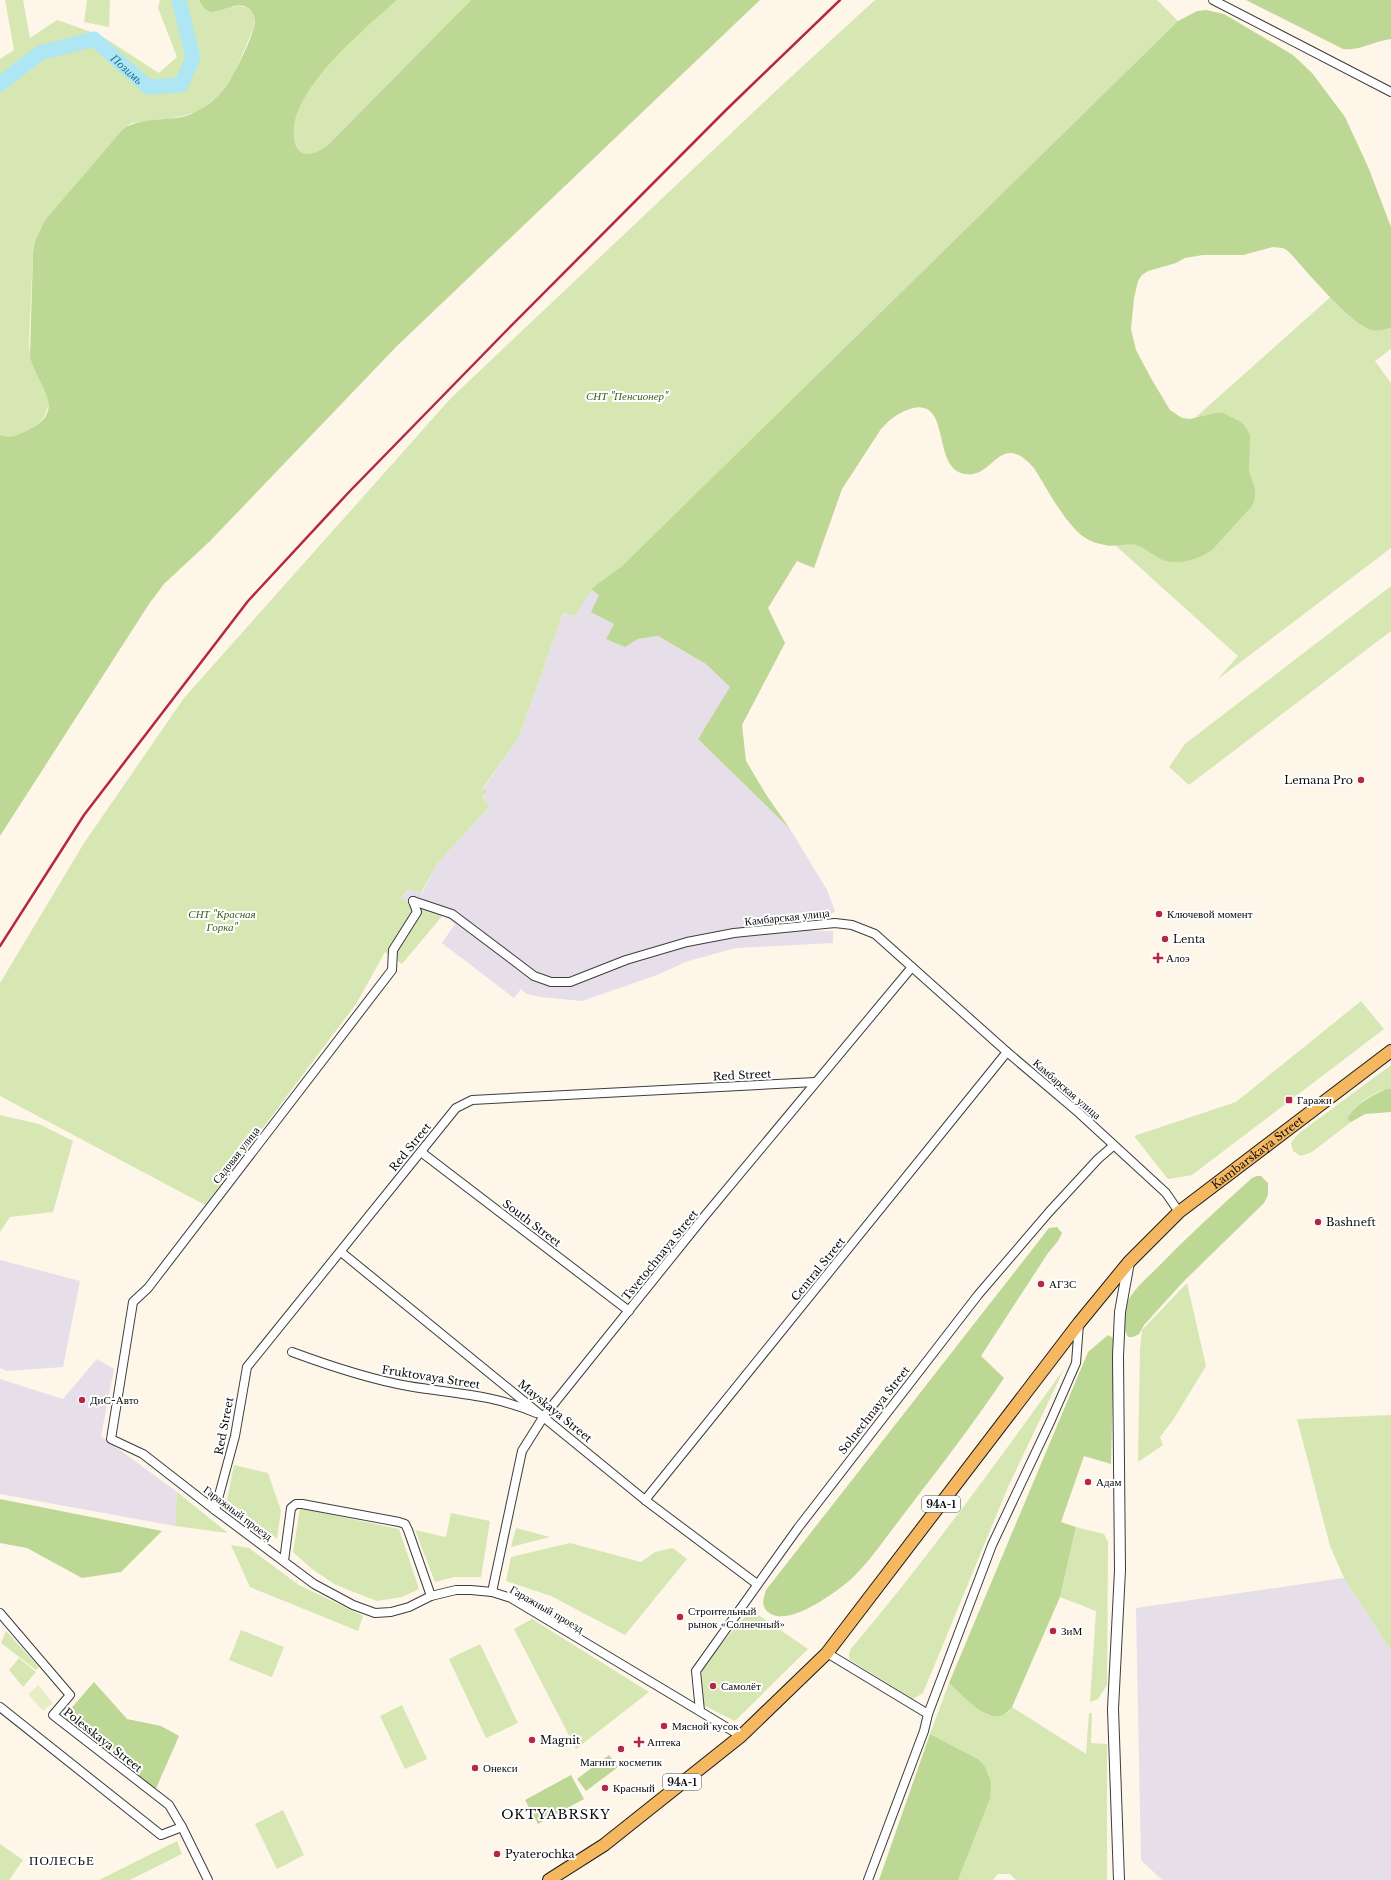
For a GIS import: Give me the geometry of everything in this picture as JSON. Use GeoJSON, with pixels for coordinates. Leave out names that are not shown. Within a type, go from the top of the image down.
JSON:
{"type":"FeatureCollection","features":[{"type":"Feature","properties":{"kind":"main road","name":"Kambarskaya Street"},"geometry":{"type":"LineString","coordinates":[[1129,1262],[1179,1212],[1391,1050]]}},
{"type":"Feature","properties":{"kind":"main road"},"geometry":{"type":"LineString","coordinates":[[1377,1061],[1391,1057]]}},
{"type":"Feature","properties":{"kind":"main road","name":"94А-1"},"geometry":{"type":"LineString","coordinates":[[549,1880],[604,1845],[740,1736],[827,1653],[1079,1323],[1129,1262]]}},
{"type":"Feature","properties":{"kind":"street"},"geometry":{"type":"LineString","coordinates":[[1213,0],[1391,92]]}},
{"type":"Feature","properties":{"kind":"street","name":"Камбарская улица"},"geometry":{"type":"LineString","coordinates":[[413,901],[452,914],[534,976],[551,982],[570,982],[626,960],[687,942],[734,933],[835,923],[852,925],[875,934],[1007,1052],[1079,1113],[1113,1146],[1166,1193],[1179,1212]]}},
{"type":"Feature","properties":{"kind":"street","name":"Садовая улица"},"geometry":{"type":"LineString","coordinates":[[110,1439],[134,1302],[148,1288],[392,970],[393,950],[417,912],[413,901]]}},
{"type":"Feature","properties":{"kind":"street","name":"Tsvetochnaya Street"},"geometry":{"type":"LineString","coordinates":[[492,1592],[522,1451],[544,1416],[815,1082],[912,967]]}},
{"type":"Feature","properties":{"kind":"street","name":"Central Street"},"geometry":{"type":"LineString","coordinates":[[645,1500],[1007,1052]]}},
{"type":"Feature","properties":{"kind":"street","name":"Red Street"},"geometry":{"type":"LineString","coordinates":[[215,1510],[235,1436],[247,1367],[456,1108],[472,1100],[815,1082]]}},
{"type":"Feature","properties":{"kind":"street","name":"Solnechnaya Street"},"geometry":{"type":"LineString","coordinates":[[700,1711],[696,1671],[757,1584],[798,1528],[978,1295],[1098,1159],[1113,1146]]}},
{"type":"Feature","properties":{"kind":"street","name":"South Street"},"geometry":{"type":"LineString","coordinates":[[421,1152],[629,1311]]}},
{"type":"Feature","properties":{"kind":"street","name":"Mayskaya Street"},"geometry":{"type":"LineString","coordinates":[[341,1252],[544,1416],[645,1500],[757,1584]]}},
{"type":"Feature","properties":{"kind":"street"},"geometry":{"type":"LineString","coordinates":[[1119,1880],[1113,1709],[1120,1570],[1118,1356],[1120,1312],[1129,1262]]}},
{"type":"Feature","properties":{"kind":"street"},"geometry":{"type":"LineString","coordinates":[[868,1880],[924,1731],[928,1714],[992,1545],[1076,1363],[1079,1323]]}},
{"type":"Feature","properties":{"kind":"street","name":"Fruktovaya Street"},"geometry":{"type":"LineString","coordinates":[[292,1352],[349,1372],[378,1380],[410,1387],[488,1397],[514,1404],[544,1416]]}},
{"type":"Feature","properties":{"kind":"street","name":"Гаражный проезд"},"geometry":{"type":"LineString","coordinates":[[110,1439],[143,1454],[314,1584],[353,1605],[375,1613],[390,1612],[409,1607],[431,1596],[464,1590],[492,1592],[511,1598],[740,1736]]}},
{"type":"Feature","properties":{"kind":"street"},"geometry":{"type":"LineString","coordinates":[[284,1561],[291,1508],[296,1504],[399,1522],[405,1524],[408,1530],[431,1596]]}},
{"type":"Feature","properties":{"kind":"street","name":"Polesskaya Street"},"geometry":{"type":"LineString","coordinates":[[0,1613],[70,1695],[53,1715],[168,1805],[182,1827],[208,1880]]}},
{"type":"Feature","properties":{"kind":"street"},"geometry":{"type":"LineString","coordinates":[[827,1653],[928,1714]]}},
{"type":"Feature","properties":{"kind":"street"},"geometry":{"type":"LineString","coordinates":[[0,1707],[161,1835],[182,1827]]}},
{"type":"Feature","properties":{"kind":"shaded area"},"geometry":{"type":"Polygon","coordinates":[[[591,589],[599,594],[614,624],[606,639],[625,647],[638,639],[658,636],[706,664],[731,687],[698,739],[790,829],[827,890],[835,911],[813,931],[833,931],[833,943],[736,948],[688,961],[657,975],[582,1001],[541,997],[527,994],[521,989],[514,998],[442,943],[455,924],[443,915],[401,899],[408,889],[422,893],[437,864],[490,806],[484,800],[483,789],[519,737],[563,613],[575,616],[591,589]]]}},
{"type":"Feature","properties":{"kind":"shaded area"},"geometry":{"type":"Polygon","coordinates":[[[0,1260],[80,1281],[63,1367],[7,1371],[0,1368],[0,1260]]]}},
{"type":"Feature","properties":{"kind":"shaded area"},"geometry":{"type":"Polygon","coordinates":[[[97,1359],[114,1369],[101,1436],[177,1492],[175,1526],[0,1494],[0,1379],[63,1399],[97,1359]]]}},
{"type":"Feature","properties":{"kind":"shaded area"},"geometry":{"type":"Polygon","coordinates":[[[1344,1578],[1391,1651],[1391,1880],[1162,1880],[1141,1860],[1136,1608],[1344,1578]]]}},
{"type":"Feature","properties":{"kind":"green space"},"geometry":{"type":"Polygon","coordinates":[[[5,0],[23,0],[30,38],[57,20],[100,35],[159,73],[177,57],[158,8],[160,0],[199,0],[200,2],[231,7],[245,7],[252,12],[255,19],[254,27],[235,72],[225,88],[216,98],[198,112],[169,119],[132,123],[123,129],[45,220],[35,241],[33,254],[29,342],[30,356],[48,397],[47,410],[42,420],[38,424],[22,433],[8,437],[0,435],[0,59],[14,50],[5,0]]]}},
{"type":"Feature","properties":{"kind":"green space"},"geometry":{"type":"Polygon","coordinates":[[[87,0],[110,0],[109,27],[84,22],[87,0]]]}},
{"type":"Feature","properties":{"kind":"green space"},"geometry":{"type":"Polygon","coordinates":[[[199,0],[397,0],[349,43],[332,61],[317,79],[305,98],[296,117],[294,135],[297,148],[303,153],[310,154],[328,145],[471,0],[760,0],[397,346],[210,541],[164,584],[149,604],[0,836],[0,435],[10,437],[26,431],[39,423],[46,415],[49,406],[47,397],[33,367],[30,356],[33,254],[35,241],[45,220],[123,129],[132,124],[141,122],[171,119],[190,115],[210,103],[225,88],[233,75],[248,43],[255,25],[255,19],[253,14],[246,7],[233,6],[219,11],[210,12],[204,8],[199,0]]]}},
{"type":"Feature","properties":{"kind":"green space"},"geometry":{"type":"Polygon","coordinates":[[[397,0],[471,0],[328,145],[319,151],[310,154],[301,152],[296,146],[294,140],[297,116],[305,97],[317,78],[349,43],[397,0]]]}},
{"type":"Feature","properties":{"kind":"green space"},"geometry":{"type":"Polygon","coordinates":[[[875,0],[1157,0],[1178,21],[622,566],[592,589],[575,616],[563,613],[519,737],[483,788],[487,791],[483,796],[484,800],[490,806],[437,864],[421,893],[408,889],[401,898],[443,915],[402,964],[385,952],[356,1004],[205,1205],[0,1096],[0,983],[84,843],[184,698],[451,398],[780,87],[875,0]]]}},
{"type":"Feature","properties":{"kind":"green space"},"geometry":{"type":"Polygon","coordinates":[[[1246,0],[1391,0],[1391,39],[1355,49],[1343,49],[1246,0]]]}},
{"type":"Feature","properties":{"kind":"green space"},"geometry":{"type":"Polygon","coordinates":[[[1206,10],[1224,14],[1293,55],[1312,73],[1345,117],[1369,169],[1391,227],[1391,327],[1376,330],[1367,328],[1358,323],[1337,304],[1288,251],[1283,248],[1273,247],[1243,255],[1203,255],[1185,258],[1176,263],[1148,271],[1142,275],[1138,281],[1134,298],[1131,329],[1136,350],[1170,410],[1182,418],[1190,419],[1216,413],[1223,413],[1241,422],[1247,429],[1250,436],[1249,471],[1255,489],[1255,498],[1252,506],[1212,550],[1189,561],[1169,562],[1157,557],[1139,546],[1130,544],[1111,546],[1094,542],[1086,538],[1070,524],[1063,515],[1034,468],[1022,457],[1012,453],[1004,454],[981,471],[972,474],[961,473],[952,467],[947,458],[937,422],[932,413],[925,408],[913,408],[891,419],[881,429],[842,489],[814,568],[797,561],[768,608],[785,643],[742,725],[746,761],[767,796],[790,829],[698,739],[730,687],[706,664],[658,636],[638,639],[625,647],[606,639],[614,624],[591,612],[599,595],[591,589],[622,566],[1178,21],[1197,11],[1206,10]]]}},
{"type":"Feature","properties":{"kind":"green space"},"geometry":{"type":"Polygon","coordinates":[[[1391,243],[1391,349],[1375,361],[1391,383],[1391,548],[1217,680],[1238,656],[1084,517],[1391,243]]]}},
{"type":"Feature","properties":{"kind":"green space"},"geometry":{"type":"Polygon","coordinates":[[[1391,586],[1391,631],[1189,785],[1169,767],[1185,744],[1391,586]]]}},
{"type":"Feature","properties":{"kind":"green space"},"geometry":{"type":"Polygon","coordinates":[[[1361,1001],[1384,1029],[1192,1175],[1168,1179],[1134,1136],[1236,1102],[1361,1001]]]}},
{"type":"Feature","properties":{"kind":"green space"},"geometry":{"type":"Polygon","coordinates":[[[1391,1065],[1391,1089],[1379,1092],[1366,1098],[1351,1112],[1348,1120],[1351,1122],[1312,1152],[1301,1156],[1293,1151],[1291,1143],[1298,1134],[1391,1065]]]}},
{"type":"Feature","properties":{"kind":"green space"},"geometry":{"type":"Polygon","coordinates":[[[1387,1089],[1391,1089],[1391,1112],[1365,1114],[1351,1122],[1348,1120],[1351,1112],[1360,1104],[1370,1097],[1387,1089]]]}},
{"type":"Feature","properties":{"kind":"green space"},"geometry":{"type":"Polygon","coordinates":[[[0,1115],[39,1124],[73,1141],[53,1212],[10,1217],[0,1232],[0,1115]]]}},
{"type":"Feature","properties":{"kind":"green space"},"geometry":{"type":"Polygon","coordinates":[[[1261,1176],[1268,1183],[1268,1195],[1264,1203],[1183,1282],[1144,1325],[1139,1334],[1133,1337],[1128,1337],[1124,1328],[1124,1313],[1129,1299],[1135,1290],[1204,1222],[1252,1178],[1261,1176]]]}},
{"type":"Feature","properties":{"kind":"green space"},"geometry":{"type":"Polygon","coordinates":[[[1057,1227],[1062,1233],[1058,1241],[1048,1253],[981,1356],[1004,1378],[957,1445],[865,1565],[849,1581],[832,1594],[796,1613],[784,1616],[774,1615],[766,1610],[763,1603],[766,1590],[1049,1228],[1057,1227]]]}},
{"type":"Feature","properties":{"kind":"green space"},"geometry":{"type":"Polygon","coordinates":[[[1187,1283],[1206,1366],[1173,1420],[1160,1437],[1163,1445],[1138,1462],[1140,1349],[1142,1330],[1187,1283]]]}},
{"type":"Feature","properties":{"kind":"green space"},"geometry":{"type":"Polygon","coordinates":[[[1108,1335],[1113,1338],[1114,1344],[1111,1464],[1084,1456],[1061,1522],[1076,1527],[1060,1597],[1012,1707],[1005,1714],[997,1716],[988,1715],[971,1704],[949,1683],[1088,1352],[1108,1335]]]}},
{"type":"Feature","properties":{"kind":"green space"},"geometry":{"type":"Polygon","coordinates":[[[1064,1369],[1008,1487],[923,1693],[913,1699],[850,1660],[850,1650],[933,1547],[1064,1369]]]}},
{"type":"Feature","properties":{"kind":"green space"},"geometry":{"type":"Polygon","coordinates":[[[1391,1415],[1391,1651],[1344,1578],[1330,1546],[1297,1419],[1391,1415]]]}},
{"type":"Feature","properties":{"kind":"green space"},"geometry":{"type":"Polygon","coordinates":[[[234,1465],[268,1473],[281,1511],[277,1539],[227,1500],[234,1465]]]}},
{"type":"Feature","properties":{"kind":"green space"},"geometry":{"type":"Polygon","coordinates":[[[177,1492],[228,1533],[175,1526],[177,1492]]]}},
{"type":"Feature","properties":{"kind":"green space"},"geometry":{"type":"Polygon","coordinates":[[[0,1499],[162,1531],[121,1572],[82,1578],[27,1548],[0,1543],[0,1499]]]}},
{"type":"Feature","properties":{"kind":"green space"},"geometry":{"type":"Polygon","coordinates":[[[300,1508],[399,1529],[419,1589],[402,1597],[377,1601],[336,1585],[312,1569],[293,1552],[300,1508]]]}},
{"type":"Feature","properties":{"kind":"green space"},"geometry":{"type":"Polygon","coordinates":[[[451,1513],[490,1521],[481,1577],[454,1577],[435,1582],[415,1530],[446,1537],[451,1513]]]}},
{"type":"Feature","properties":{"kind":"green space"},"geometry":{"type":"Polygon","coordinates":[[[1076,1527],[1104,1534],[1108,1542],[1107,1685],[1098,1699],[1090,1702],[1096,1611],[1060,1597],[1076,1527]]]}},
{"type":"Feature","properties":{"kind":"green space"},"geometry":{"type":"Polygon","coordinates":[[[516,1528],[550,1537],[511,1547],[516,1528]]]}},
{"type":"Feature","properties":{"kind":"green space"},"geometry":{"type":"Polygon","coordinates":[[[570,1543],[641,1562],[655,1552],[673,1548],[687,1559],[625,1635],[551,1596],[506,1581],[511,1557],[570,1543]]]}},
{"type":"Feature","properties":{"kind":"green space"},"geometry":{"type":"Polygon","coordinates":[[[231,1545],[249,1548],[299,1585],[363,1616],[358,1631],[250,1587],[231,1545]]]}},
{"type":"Feature","properties":{"kind":"green space"},"geometry":{"type":"Polygon","coordinates":[[[751,1610],[808,1649],[735,1721],[701,1704],[702,1666],[751,1610]]]}},
{"type":"Feature","properties":{"kind":"green space"},"geometry":{"type":"Polygon","coordinates":[[[532,1619],[649,1692],[576,1749],[514,1629],[532,1619]]]}},
{"type":"Feature","properties":{"kind":"green space"},"geometry":{"type":"Polygon","coordinates":[[[241,1630],[284,1647],[272,1677],[229,1660],[241,1630]]]}},
{"type":"Feature","properties":{"kind":"green space"},"geometry":{"type":"Polygon","coordinates":[[[6,1631],[39,1667],[36,1670],[1,1643],[6,1631]]]}},
{"type":"Feature","properties":{"kind":"green space"},"geometry":{"type":"Polygon","coordinates":[[[480,1644],[518,1723],[486,1738],[449,1659],[480,1644]]]}},
{"type":"Feature","properties":{"kind":"green space"},"geometry":{"type":"Polygon","coordinates":[[[19,1658],[36,1672],[23,1687],[9,1670],[19,1658]]]}},
{"type":"Feature","properties":{"kind":"green space"},"geometry":{"type":"Polygon","coordinates":[[[94,1682],[127,1719],[161,1726],[179,1736],[154,1793],[62,1719],[94,1682]]]}},
{"type":"Feature","properties":{"kind":"green space"},"geometry":{"type":"Polygon","coordinates":[[[949,1683],[970,1702],[988,1715],[1008,1713],[1012,1707],[1086,1754],[1089,1713],[1092,1713],[1091,1743],[1107,1744],[1107,1880],[1016,1880],[1010,1874],[998,1874],[993,1880],[958,1880],[990,1799],[989,1775],[978,1759],[930,1734],[949,1683]]]}},
{"type":"Feature","properties":{"kind":"green space"},"geometry":{"type":"Polygon","coordinates":[[[38,1685],[53,1703],[43,1711],[28,1694],[38,1685]]]}},
{"type":"Feature","properties":{"kind":"green space"},"geometry":{"type":"Polygon","coordinates":[[[402,1705],[427,1759],[405,1769],[380,1716],[402,1705]]]}},
{"type":"Feature","properties":{"kind":"green space"},"geometry":{"type":"Polygon","coordinates":[[[930,1734],[978,1759],[985,1767],[991,1781],[990,1799],[958,1880],[879,1880],[930,1734]]]}},
{"type":"Feature","properties":{"kind":"green space"},"geometry":{"type":"Polygon","coordinates":[[[609,1755],[618,1767],[586,1791],[577,1779],[609,1755]]]}},
{"type":"Feature","properties":{"kind":"green space"},"geometry":{"type":"Polygon","coordinates":[[[571,1775],[584,1799],[538,1824],[525,1800],[571,1775]]]}},
{"type":"Feature","properties":{"kind":"green space"},"geometry":{"type":"Polygon","coordinates":[[[283,1810],[304,1855],[277,1869],[255,1824],[283,1810]]]}},
{"type":"Feature","properties":{"kind":"green space"},"geometry":{"type":"Polygon","coordinates":[[[177,1841],[182,1854],[130,1880],[99,1880],[177,1841]]]}},
{"type":"Feature","properties":{"kind":"green space"},"geometry":{"type":"Polygon","coordinates":[[[0,1844],[23,1860],[9,1880],[0,1880],[0,1844]]]}},
{"type":"Feature","properties":{"kind":"waterway","name":"Позимь"},"geometry":{"type":"LineString","coordinates":[[0,84],[40,53],[94,39],[148,87],[181,85],[193,58],[179,0]]}},
{"type":"Feature","properties":{"kind":"railway"},"geometry":{"type":"LineString","coordinates":[[0,946],[84,815],[248,601],[349,492],[508,329],[726,110],[840,0]]}},
{"type":"Feature","properties":{"kind":"place","name":"Lemana Pro"},"geometry":{"type":"Point","coordinates":[1361,780]}},
{"type":"Feature","properties":{"kind":"place","name":"Ключевой момент"},"geometry":{"type":"Point","coordinates":[1159,914]}},
{"type":"Feature","properties":{"kind":"place","name":"Lenta"},"geometry":{"type":"Point","coordinates":[1165,939]}},
{"type":"Feature","properties":{"kind":"place","name":"Алоэ"},"geometry":{"type":"Point","coordinates":[1158,958]}},
{"type":"Feature","properties":{"kind":"place","name":"Гаражи"},"geometry":{"type":"Point","coordinates":[1289,1100]}},
{"type":"Feature","properties":{"kind":"place","name":"Bashneft"},"geometry":{"type":"Point","coordinates":[1318,1222]}},
{"type":"Feature","properties":{"kind":"place","name":"АГЗС"},"geometry":{"type":"Point","coordinates":[1041,1284]}},
{"type":"Feature","properties":{"kind":"place","name":"ДиС-Авто"},"geometry":{"type":"Point","coordinates":[82,1400]}},
{"type":"Feature","properties":{"kind":"place","name":"Адам"},"geometry":{"type":"Point","coordinates":[1088,1482]}},
{"type":"Feature","properties":{"kind":"place","name":"Строительный рынок «Солнечный»"},"geometry":{"type":"Point","coordinates":[680,1617]}},
{"type":"Feature","properties":{"kind":"place","name":"ЗиМ"},"geometry":{"type":"Point","coordinates":[1053,1631]}},
{"type":"Feature","properties":{"kind":"place","name":"Самолёт"},"geometry":{"type":"Point","coordinates":[713,1686]}},
{"type":"Feature","properties":{"kind":"place","name":"Мясной кусок"},"geometry":{"type":"Point","coordinates":[664,1726]}},
{"type":"Feature","properties":{"kind":"place","name":"Magnit"},"geometry":{"type":"Point","coordinates":[532,1740]}},
{"type":"Feature","properties":{"kind":"place","name":"Аптека"},"geometry":{"type":"Point","coordinates":[639,1742]}},
{"type":"Feature","properties":{"kind":"place","name":"Магнит косметик"},"geometry":{"type":"Point","coordinates":[621,1749]}},
{"type":"Feature","properties":{"kind":"place","name":"Онекси"},"geometry":{"type":"Point","coordinates":[475,1768]}},
{"type":"Feature","properties":{"kind":"place","name":"Красный"},"geometry":{"type":"Point","coordinates":[605,1788]}},
{"type":"Feature","properties":{"kind":"place","name":"Pyaterochka"},"geometry":{"type":"Point","coordinates":[497,1854]}},
{"type":"Feature","properties":{"kind":"district","name":"OKTYABRSKY"},"geometry":{"type":"Point","coordinates":[556,1814]}},
{"type":"Feature","properties":{"kind":"district","name":"ПОЛЕСЬЕ"},"geometry":{"type":"Point","coordinates":[62,1860]}},
{"type":"Feature","properties":{"kind":"park label","name":"СНТ \"Пенсионер\""},"geometry":{"type":"Point","coordinates":[627,396]}},
{"type":"Feature","properties":{"kind":"park label","name":"СНТ \"Красная Горка\""},"geometry":{"type":"Point","coordinates":[222,920]}}]}
